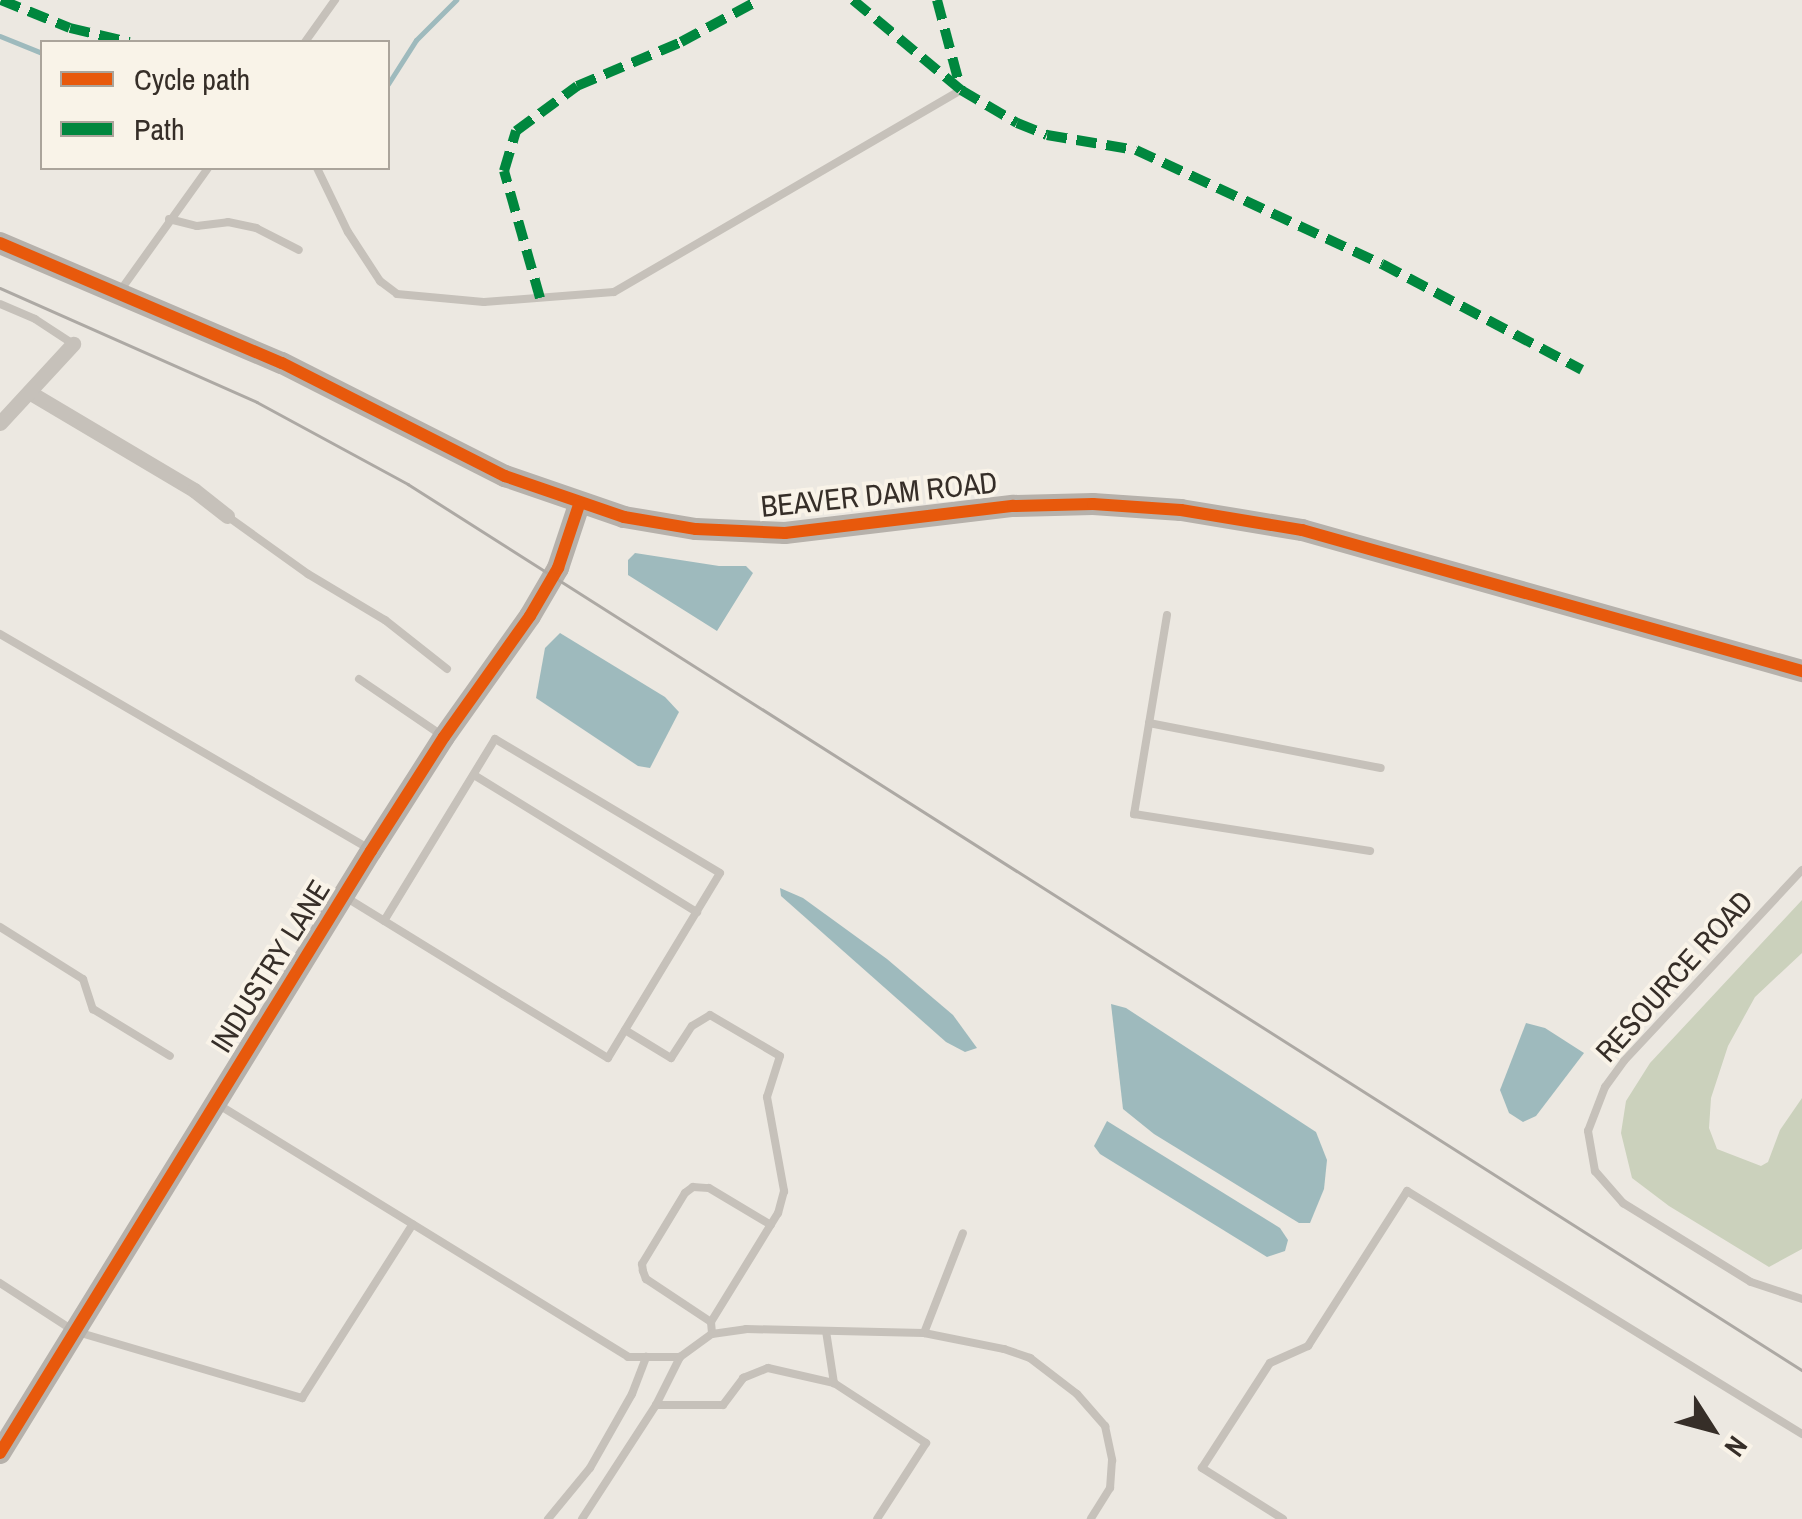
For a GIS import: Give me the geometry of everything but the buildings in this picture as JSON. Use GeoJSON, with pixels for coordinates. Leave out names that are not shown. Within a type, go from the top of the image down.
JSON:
{"type":"FeatureCollection","features":[{"type":"Feature","properties":{"kind":"main road","name":"BEAVER DAM ROAD"},"geometry":{"type":"LineString","coordinates":[[0,243],[282,362],[505,476],[579,505],[658,524],[756,533],[821,530],[1032,505],[1093,504],[1198,512],[1321,536],[1802,670]]}},
{"type":"Feature","properties":{"kind":"main road","name":"INDUSTRY LANE"},"geometry":{"type":"LineString","coordinates":[[0,1453],[371,850],[543,594],[565,551],[579,505]]}},
{"type":"Feature","properties":{"kind":"street"},"geometry":{"type":"LineString","coordinates":[[0,423],[74,344]]}},
{"type":"Feature","properties":{"kind":"street"},"geometry":{"type":"LineString","coordinates":[[29,392],[194,490],[228,516]]}},
{"type":"Feature","properties":{"kind":"lane"},"geometry":{"type":"LineString","coordinates":[[306,40],[335,0]]}},
{"type":"Feature","properties":{"kind":"lane"},"geometry":{"type":"LineString","coordinates":[[318,170],[348,232],[380,281],[397,294],[484,302],[614,292],[961,90]]}},
{"type":"Feature","properties":{"kind":"lane"},"geometry":{"type":"LineString","coordinates":[[120,291],[206,170]]}},
{"type":"Feature","properties":{"kind":"lane"},"geometry":{"type":"LineString","coordinates":[[169,219],[197,226],[228,222],[256,228],[299,250]]}},
{"type":"Feature","properties":{"kind":"lane"},"geometry":{"type":"LineString","coordinates":[[0,304],[35,319],[74,344]]}},
{"type":"Feature","properties":{"kind":"lane"},"geometry":{"type":"LineString","coordinates":[[228,516],[308,574],[385,620],[447,668]]}},
{"type":"Feature","properties":{"kind":"lane"},"geometry":{"type":"LineString","coordinates":[[1167,616],[1134,814],[1370,851]]}},
{"type":"Feature","properties":{"kind":"lane"},"geometry":{"type":"LineString","coordinates":[[0,634],[371,850]]}},
{"type":"Feature","properties":{"kind":"lane"},"geometry":{"type":"LineString","coordinates":[[359,679],[444,737]]}},
{"type":"Feature","properties":{"kind":"lane"},"geometry":{"type":"LineString","coordinates":[[1149,723],[1381,768]]}},
{"type":"Feature","properties":{"kind":"lane"},"geometry":{"type":"LineString","coordinates":[[343,895],[384,921],[608,1058],[720,874],[495,739],[384,921]]}},
{"type":"Feature","properties":{"kind":"lane"},"geometry":{"type":"LineString","coordinates":[[474,775],[697,912]]}},
{"type":"Feature","properties":{"kind":"lane","name":"RESOURCE ROAD"},"geometry":{"type":"LineString","coordinates":[[1801,1295],[1752,1282],[1623,1203],[1595,1172],[1588,1131],[1605,1087],[1624,1061],[1802,870]]}},
{"type":"Feature","properties":{"kind":"lane"},"geometry":{"type":"LineString","coordinates":[[0,927],[83,979],[93,1009],[170,1056]]}},
{"type":"Feature","properties":{"kind":"lane"},"geometry":{"type":"LineString","coordinates":[[625,1030],[671,1058],[692,1026],[710,1015],[780,1056],[766,1097],[784,1191],[771,1225],[710,1322],[712,1334]]}},
{"type":"Feature","properties":{"kind":"lane"},"geometry":{"type":"LineString","coordinates":[[215,1103],[628,1356],[680,1356]]}},
{"type":"Feature","properties":{"kind":"lane"},"geometry":{"type":"LineString","coordinates":[[710,1322],[646,1280],[643,1271],[642,1264],[685,1192],[701,1186],[709,1188],[771,1225]]}},
{"type":"Feature","properties":{"kind":"lane"},"geometry":{"type":"LineString","coordinates":[[1283,1519],[1202,1468],[1270,1362],[1308,1346],[1407,1191],[1802,1434]]}},
{"type":"Feature","properties":{"kind":"lane"},"geometry":{"type":"LineString","coordinates":[[0,1283],[74,1331],[302,1398],[413,1224]]}},
{"type":"Feature","properties":{"kind":"lane"},"geometry":{"type":"LineString","coordinates":[[924,1333],[963,1234]]}},
{"type":"Feature","properties":{"kind":"lane"},"geometry":{"type":"LineString","coordinates":[[582,1519],[656,1405],[680,1356],[712,1334],[746,1329],[924,1333],[1004,1348],[1030,1358],[1077,1394],[1105,1426],[1112,1460],[1110,1488],[1091,1519]]}},
{"type":"Feature","properties":{"kind":"lane"},"geometry":{"type":"LineString","coordinates":[[826,1330],[834,1383]]}},
{"type":"Feature","properties":{"kind":"lane"},"geometry":{"type":"LineString","coordinates":[[548,1519],[590,1468],[632,1394],[646,1356]]}},
{"type":"Feature","properties":{"kind":"lane"},"geometry":{"type":"LineString","coordinates":[[656,1405],[722,1405],[743,1378],[768,1368],[834,1383],[926,1443],[877,1519]]}},
{"type":"Feature","properties":{"kind":"green space"},"geometry":{"type":"Polygon","coordinates":[[[1802,900],[1802,953],[1755,997],[1728,1046],[1711,1098],[1709,1128],[1717,1149],[1761,1166],[1768,1162],[1780,1130],[1802,1098],[1802,1249],[1769,1267],[1669,1206],[1632,1178],[1621,1133],[1626,1101],[1650,1063],[1802,900]]]}},
{"type":"Feature","properties":{"kind":"water"},"geometry":{"type":"Polygon","coordinates":[[[635,553],[719,566],[746,566],[753,573],[717,631],[628,575],[628,560],[635,553]]]}},
{"type":"Feature","properties":{"kind":"water"},"geometry":{"type":"Polygon","coordinates":[[[560,633],[665,697],[679,712],[650,768],[638,766],[536,698],[545,648],[560,633]]]}},
{"type":"Feature","properties":{"kind":"water"},"geometry":{"type":"Polygon","coordinates":[[[780,888],[803,898],[887,959],[953,1015],[977,1048],[965,1052],[946,1042],[781,896],[780,888]]]}},
{"type":"Feature","properties":{"kind":"water"},"geometry":{"type":"Polygon","coordinates":[[[1111,1004],[1126,1008],[1316,1132],[1327,1160],[1324,1189],[1310,1223],[1299,1223],[1154,1134],[1123,1109],[1111,1004]]]}},
{"type":"Feature","properties":{"kind":"water"},"geometry":{"type":"Polygon","coordinates":[[[1526,1023],[1545,1028],[1584,1053],[1536,1116],[1523,1122],[1509,1113],[1500,1090],[1526,1023]]]}},
{"type":"Feature","properties":{"kind":"water"},"geometry":{"type":"Polygon","coordinates":[[[1107,1121],[1280,1228],[1288,1240],[1285,1251],[1267,1257],[1100,1154],[1094,1146],[1107,1121]]]}},
{"type":"Feature","properties":{"kind":"waterway"},"geometry":{"type":"LineString","coordinates":[[390,81],[416,40],[456,0]]}},
{"type":"Feature","properties":{"kind":"waterway"},"geometry":{"type":"LineString","coordinates":[[0,36],[40,52]]}},
{"type":"Feature","properties":{"kind":"tram line"},"geometry":{"type":"LineString","coordinates":[[0,288],[257,402],[408,484],[1802,1370]]}},
{"type":"Feature","properties":{"kind":"marked path"},"geometry":{"type":"LineString","coordinates":[[1,0],[70,28],[121,40]]}},
{"type":"Feature","properties":{"kind":"marked path"},"geometry":{"type":"LineString","coordinates":[[540,298],[504,171],[516,131],[577,86],[681,42],[759,0]]}},
{"type":"Feature","properties":{"kind":"marked path"},"geometry":{"type":"LineString","coordinates":[[853,0],[961,90]]}},
{"type":"Feature","properties":{"kind":"marked path"},"geometry":{"type":"LineString","coordinates":[[937,0],[961,90],[1017,123],[1047,135],[1136,150],[1382,264],[1582,370]]}},
{"type":"Feature","properties":{"kind":"cycle path"},"geometry":{"type":"LineString","coordinates":[[0,243],[282,363],[505,476],[624,517],[696,529],[785,533],[1013,506],[1093,504],[1181,510],[1302,530],[1802,671]]}},
{"type":"Feature","properties":{"kind":"cycle path"},"geometry":{"type":"LineString","coordinates":[[0,1453],[371,851],[444,737],[530,616],[558,568],[579,505]]}}]}
